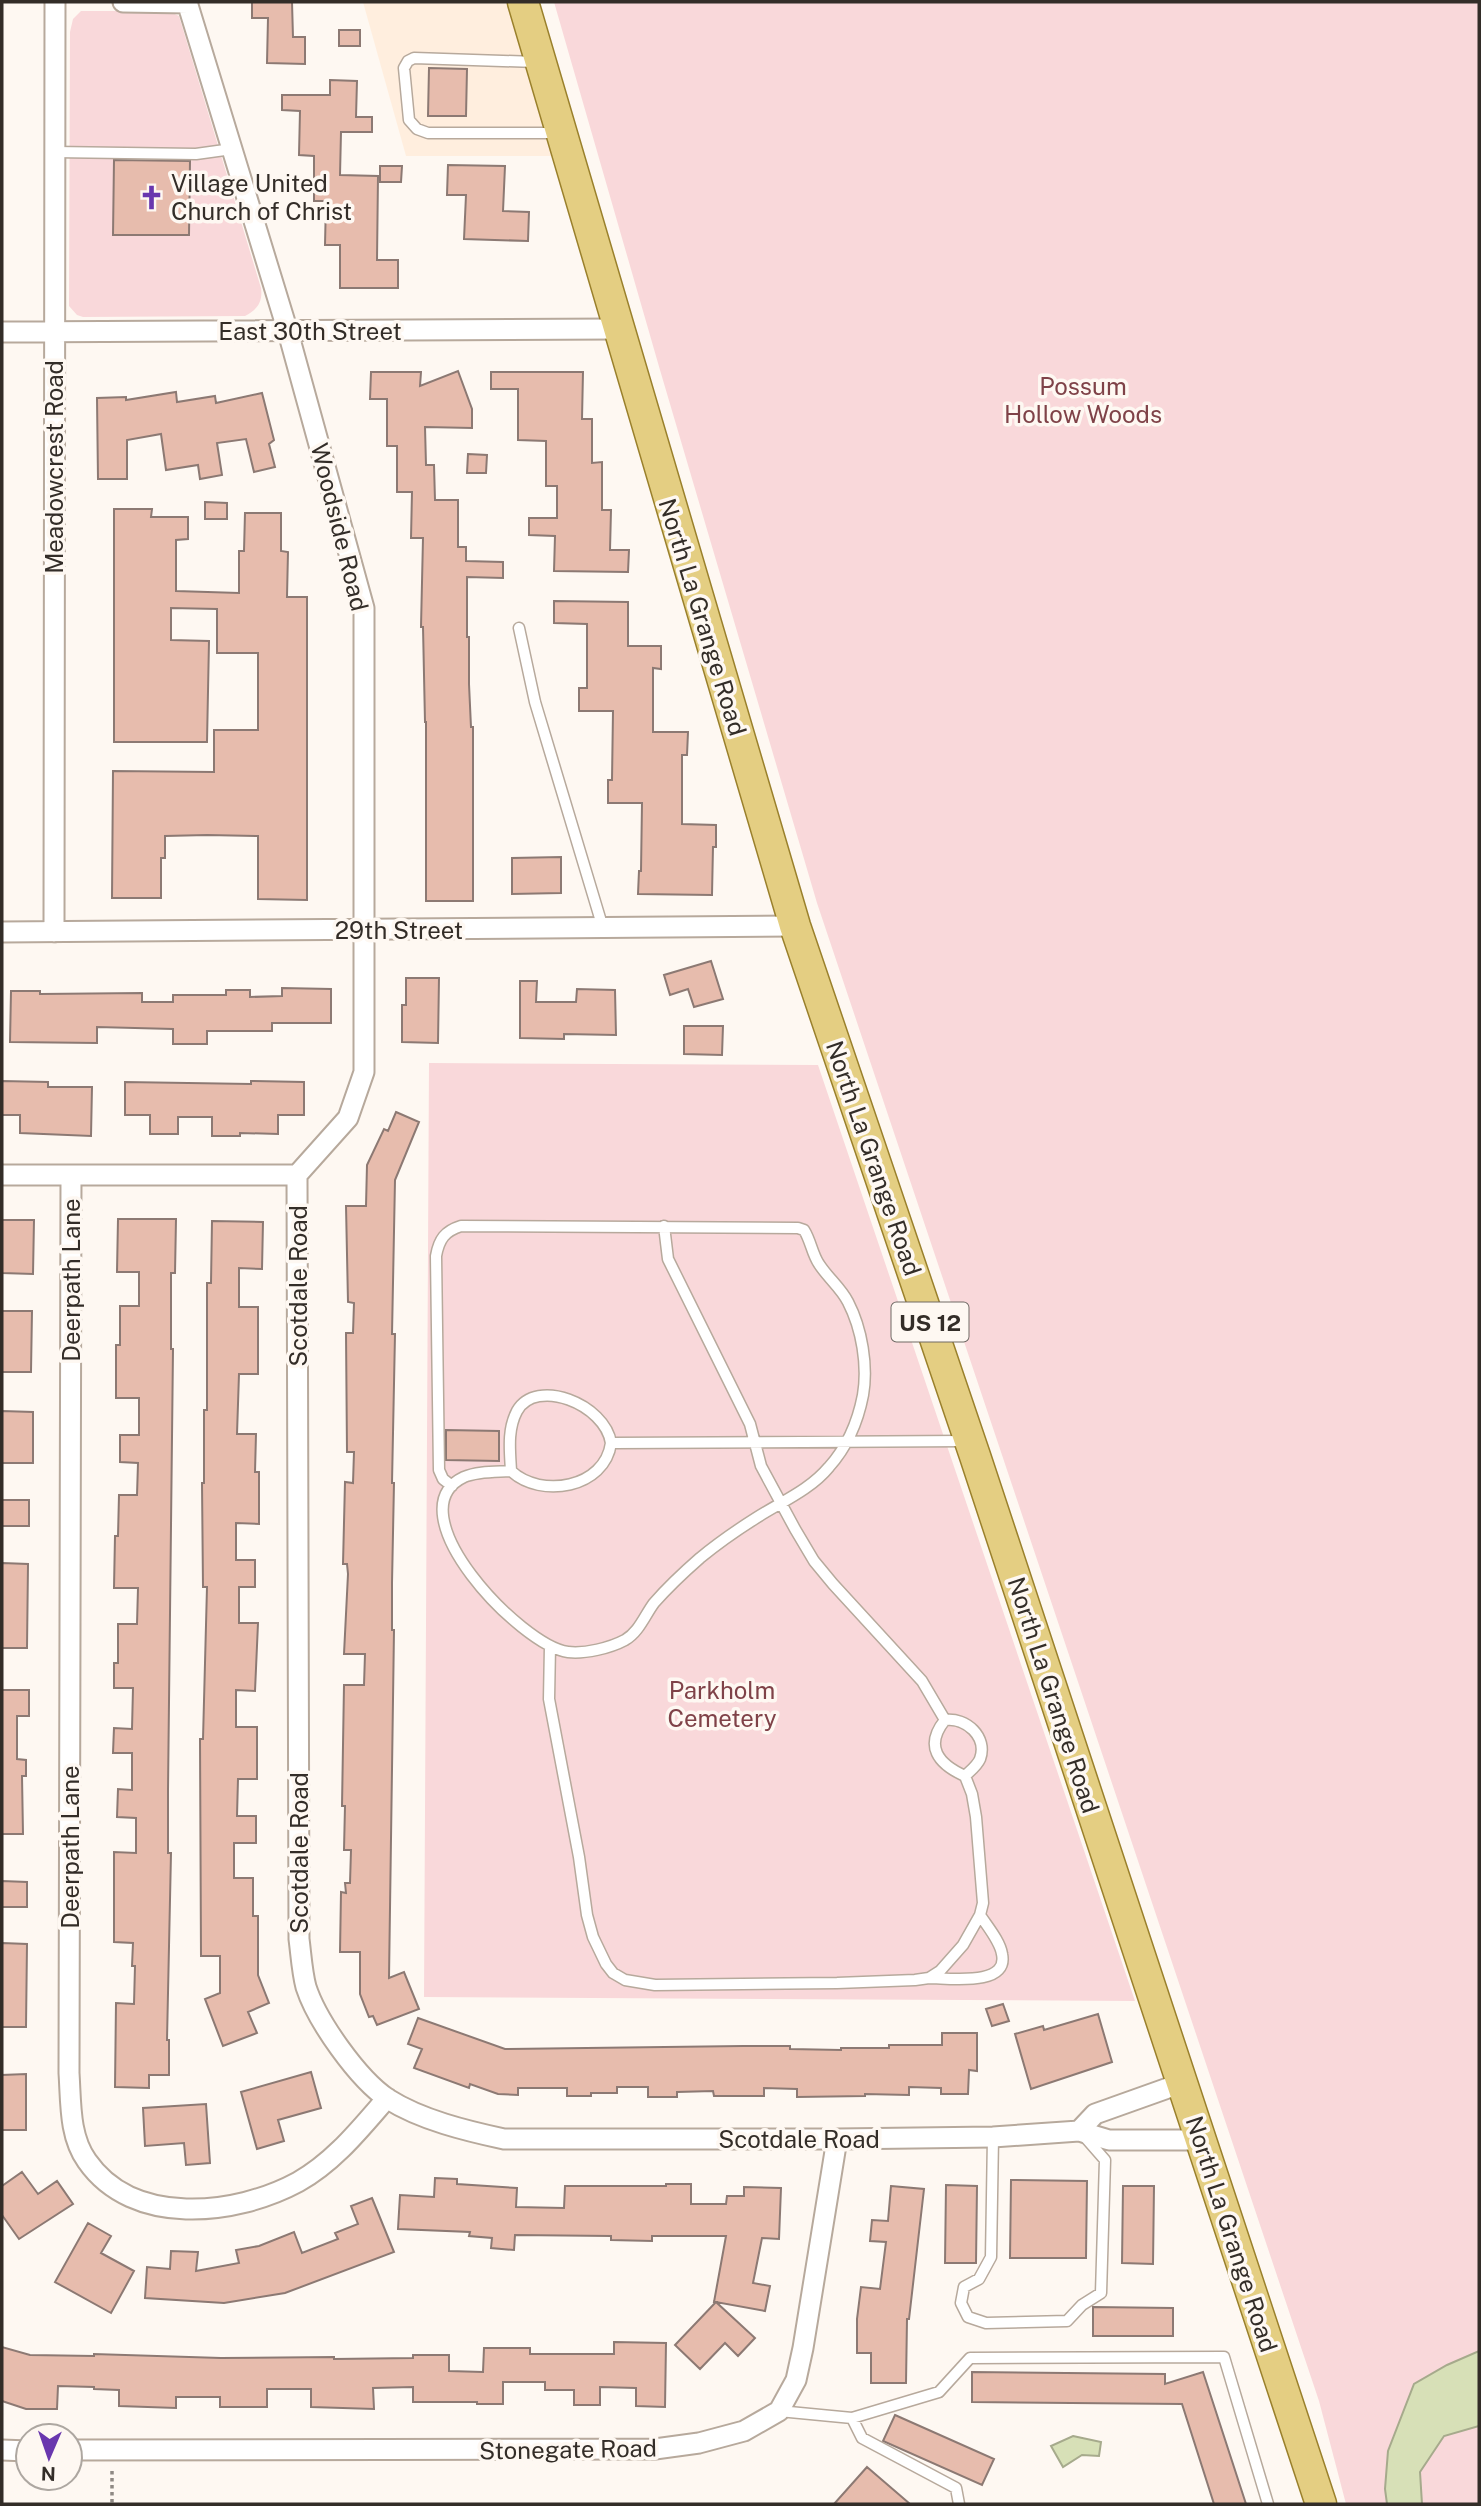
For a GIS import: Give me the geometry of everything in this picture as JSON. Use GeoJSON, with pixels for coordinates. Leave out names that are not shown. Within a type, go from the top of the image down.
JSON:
{"type":"FeatureCollection","features":[{"type":"Feature","properties":{"kind":"main road","name":"North La Grange Road"},"geometry":{"type":"LineString","coordinates":[[523,2],[617,329],[795,926],[970,1441],[1321,2504]]}},
{"type":"Feature","properties":{"kind":"street","name":"Meadowcrest Road"},"geometry":{"type":"LineString","coordinates":[[54,932],[55,2]]}},
{"type":"Feature","properties":{"kind":"street"},"geometry":{"type":"LineString","coordinates":[[123,2],[187,2]]}},
{"type":"Feature","properties":{"kind":"street","name":"Woodside Road"},"geometry":{"type":"LineString","coordinates":[[187,2],[288,332],[364,608],[364,1072],[348,1118],[297,1175]]}},
{"type":"Feature","properties":{"kind":"street","name":"East 30th Street"},"geometry":{"type":"LineString","coordinates":[[2,332],[617,329]]}},
{"type":"Feature","properties":{"kind":"street","name":"29th Street"},"geometry":{"type":"LineString","coordinates":[[2,932],[795,926]]}},
{"type":"Feature","properties":{"kind":"street","name":"Scotdale Road"},"geometry":{"type":"LineString","coordinates":[[2,1175],[297,1175],[299,1939],[306,1987],[329,2034],[360,2073],[387,2098],[461,2129],[504,2139],[993,2137],[1079,2131],[1109,2140],[1201,2140]]}},
{"type":"Feature","properties":{"kind":"street","name":"Deerpath Lane"},"geometry":{"type":"LineString","coordinates":[[71,1176],[69,2073],[76,2137],[86,2160],[121,2193],[142,2202],[165,2207],[215,2208],[269,2196],[299,2181],[348,2144],[387,2098]]}},
{"type":"Feature","properties":{"kind":"street"},"geometry":{"type":"LineString","coordinates":[[1079,2131],[1095,2114],[1182,2083]]}},
{"type":"Feature","properties":{"kind":"street"},"geometry":{"type":"LineString","coordinates":[[779,2411],[796,2380],[803,2348],[837,2139]]}},
{"type":"Feature","properties":{"kind":"street","name":"Stonegate Road"},"geometry":{"type":"LineString","coordinates":[[84,2450],[655,2449],[699,2443],[744,2431],[779,2411]]}},
{"type":"Feature","properties":{"kind":"lane"},"geometry":{"type":"LineString","coordinates":[[540,62],[414,58],[408,61],[404,68],[409,120],[417,129],[428,133],[560,133]]}},
{"type":"Feature","properties":{"kind":"lane"},"geometry":{"type":"LineString","coordinates":[[54,152],[196,154],[232,149]]}},
{"type":"Feature","properties":{"kind":"lane"},"geometry":{"type":"LineString","coordinates":[[519,628],[535,702],[603,928]]}},
{"type":"Feature","properties":{"kind":"lane"},"geometry":{"type":"LineString","coordinates":[[452,1486],[443,1479],[439,1470],[436,1256],[438,1244],[443,1235],[451,1229],[461,1226],[791,1226],[804,1230],[819,1264],[848,1302],[862,1345],[863,1393],[847,1442],[817,1479],[701,1557],[655,1602],[634,1633],[625,1640],[611,1646],[571,1653],[551,1646],[504,1613],[483,1591],[451,1543],[445,1526],[445,1497],[452,1486],[463,1478],[474,1474],[511,1471]]}},
{"type":"Feature","properties":{"kind":"lane"},"geometry":{"type":"LineString","coordinates":[[664,1226],[668,1259],[750,1424],[761,1466],[781,1503],[814,1561],[908,1664],[922,1681],[945,1720]]}},
{"type":"Feature","properties":{"kind":"lane"},"geometry":{"type":"LineString","coordinates":[[539,1398],[563,1398],[585,1406],[604,1424],[611,1443],[609,1455],[597,1472],[574,1483],[544,1486],[521,1480],[511,1471],[510,1432],[513,1420],[518,1409],[539,1398]]}},
{"type":"Feature","properties":{"kind":"lane"},"geometry":{"type":"LineString","coordinates":[[611,1443],[970,1441]]}},
{"type":"Feature","properties":{"kind":"lane"},"geometry":{"type":"LineString","coordinates":[[551,1646],[548,1679],[550,1707],[579,1857],[587,1915],[600,1954],[613,1973],[625,1980],[655,1984],[837,1983],[980,1978],[998,1971],[1002,1966],[1002,1951],[980,1915]]}},
{"type":"Feature","properties":{"kind":"lane"},"geometry":{"type":"LineString","coordinates":[[929,1978],[950,1961],[980,1915],[983,1884],[972,1794],[965,1776],[943,1763],[934,1742],[936,1731],[945,1720],[962,1721],[971,1728],[981,1744],[979,1762],[965,1776]]}},
{"type":"Feature","properties":{"kind":"lane"},"geometry":{"type":"LineString","coordinates":[[993,2137],[990,2257],[979,2279],[964,2287],[961,2303],[968,2317],[986,2323],[1061,2322],[1067,2321],[1082,2305],[1101,2293],[1105,2160],[1079,2131]]}},
{"type":"Feature","properties":{"kind":"lane"},"geometry":{"type":"LineString","coordinates":[[779,2411],[852,2418],[939,2392],[970,2358],[1224,2357],[1268,2504]]}},
{"type":"Feature","properties":{"kind":"lane"},"geometry":{"type":"LineString","coordinates":[[852,2418],[862,2438],[956,2488],[959,2504]]}},
{"type":"Feature","properties":{"kind":"path"},"geometry":{"type":"LineString","coordinates":[[112,2471],[112,2504]]}},
{"type":"Feature","properties":{"kind":"shaded area"},"geometry":{"type":"Polygon","coordinates":[[[363,2],[511,2],[554,156],[406,156],[363,2]]]}},
{"type":"Feature","properties":{"kind":"shaded area"},"geometry":{"type":"Polygon","coordinates":[[[1479,2351],[1479,2426],[1444,2436],[1420,2472],[1422,2504],[1387,2504],[1385,2489],[1388,2451],[1414,2384],[1479,2351]]]}},
{"type":"Feature","properties":{"kind":"shaded area"},"geometry":{"type":"Polygon","coordinates":[[[1073,2436],[1101,2442],[1099,2456],[1082,2455],[1063,2467],[1051,2446],[1073,2436]]]}},
{"type":"Feature","properties":{"kind":"green space","name":"Possum Hollow Woods"},"geometry":{"type":"Polygon","coordinates":[[[554,2],[1479,2],[1479,2504],[1346,2504],[1319,2401],[817,903],[554,2]]]}},
{"type":"Feature","properties":{"kind":"green space"},"geometry":{"type":"Polygon","coordinates":[[[81,11],[168,11],[179,16],[261,288],[260,301],[249,314],[83,317],[77,315],[69,306],[70,32],[73,19],[81,11]],[[114,158],[114,235],[189,235],[190,159],[114,158]]]}},
{"type":"Feature","properties":{"kind":"green space","name":"Parkholm Cemetery"},"geometry":{"type":"Polygon","coordinates":[[[429,1063],[818,1065],[1135,2001],[424,1997],[429,1063]]]}},
{"type":"Feature","properties":{"kind":"building"},"geometry":{"type":"Polygon","coordinates":[[[252,2],[292,2],[293,37],[305,37],[305,64],[267,63],[268,18],[252,18],[252,2]]]}},
{"type":"Feature","properties":{"kind":"building"},"geometry":{"type":"Polygon","coordinates":[[[339,30],[360,30],[360,46],[339,46],[339,30]]]}},
{"type":"Feature","properties":{"kind":"building"},"geometry":{"type":"Polygon","coordinates":[[[429,68],[467,69],[466,116],[428,116],[429,68]]]}},
{"type":"Feature","properties":{"kind":"building"},"geometry":{"type":"Polygon","coordinates":[[[330,80],[357,81],[356,117],[372,117],[372,132],[341,132],[340,175],[378,176],[377,260],[398,260],[398,288],[340,288],[340,245],[325,245],[326,201],[314,201],[314,156],[299,155],[300,111],[282,110],[282,95],[330,95],[330,80]]]}},
{"type":"Feature","properties":{"kind":"building","name":"Village United Church of Christ"},"geometry":{"type":"Polygon","coordinates":[[[114,160],[190,161],[189,235],[113,235],[114,160]]]}},
{"type":"Feature","properties":{"kind":"building"},"geometry":{"type":"Polygon","coordinates":[[[448,165],[505,166],[503,211],[529,212],[528,241],[464,239],[466,195],[447,195],[448,165]]]}},
{"type":"Feature","properties":{"kind":"building"},"geometry":{"type":"Polygon","coordinates":[[[380,166],[402,166],[401,182],[380,182],[380,166]]]}},
{"type":"Feature","properties":{"kind":"building"},"geometry":{"type":"Polygon","coordinates":[[[458,371],[472,409],[472,428],[425,427],[426,465],[434,465],[435,500],[458,500],[458,547],[466,547],[466,561],[503,562],[503,578],[467,577],[467,637],[473,727],[473,901],[426,901],[426,722],[421,627],[423,538],[411,538],[412,492],[397,492],[397,446],[387,446],[387,399],[370,399],[371,372],[421,372],[420,386],[458,371]]]}},
{"type":"Feature","properties":{"kind":"building"},"geometry":{"type":"Polygon","coordinates":[[[491,372],[583,372],[582,419],[592,419],[592,463],[602,462],[602,510],[611,510],[610,550],[629,550],[628,572],[554,571],[555,536],[529,535],[529,518],[557,518],[557,486],[546,486],[546,441],[518,440],[518,389],[491,389],[491,372]]]}},
{"type":"Feature","properties":{"kind":"building"},"geometry":{"type":"Polygon","coordinates":[[[176,392],[177,402],[215,396],[216,403],[262,393],[274,440],[269,444],[275,467],[254,472],[246,439],[217,443],[222,475],[200,479],[198,465],[166,470],[161,434],[127,440],[127,479],[98,479],[97,398],[126,397],[126,400],[176,392]]]}},
{"type":"Feature","properties":{"kind":"building"},"geometry":{"type":"Polygon","coordinates":[[[468,454],[487,455],[486,473],[467,473],[468,454]]]}},
{"type":"Feature","properties":{"kind":"building"},"geometry":{"type":"Polygon","coordinates":[[[205,502],[227,503],[227,519],[205,519],[205,502]]]}},
{"type":"Feature","properties":{"kind":"building"},"geometry":{"type":"Polygon","coordinates":[[[114,509],[152,509],[151,517],[188,517],[188,539],[176,540],[176,591],[239,593],[239,551],[244,551],[245,513],[281,513],[281,551],[288,552],[287,597],[307,597],[307,900],[258,899],[258,836],[207,835],[165,836],[165,858],[161,858],[161,898],[112,898],[113,771],[214,772],[214,730],[258,730],[258,653],[217,653],[217,609],[171,608],[171,640],[209,641],[207,742],[114,742],[114,509]]]}},
{"type":"Feature","properties":{"kind":"building"},"geometry":{"type":"Polygon","coordinates":[[[554,601],[628,602],[628,646],[661,646],[661,669],[653,668],[653,732],[688,732],[687,755],[682,755],[682,824],[716,825],[712,895],[638,894],[642,803],[608,803],[608,780],[612,780],[613,711],[579,711],[579,688],[587,688],[587,624],[554,623],[554,601]]]}},
{"type":"Feature","properties":{"kind":"building"},"geometry":{"type":"Polygon","coordinates":[[[561,857],[561,893],[512,894],[512,858],[561,857]]]}},
{"type":"Feature","properties":{"kind":"building"},"geometry":{"type":"Polygon","coordinates":[[[711,961],[723,999],[694,1007],[688,989],[670,995],[664,975],[711,961]]]}},
{"type":"Feature","properties":{"kind":"building"},"geometry":{"type":"Polygon","coordinates":[[[406,978],[439,978],[438,1043],[402,1042],[402,1005],[406,1005],[406,978]]]}},
{"type":"Feature","properties":{"kind":"building"},"geometry":{"type":"Polygon","coordinates":[[[520,981],[537,981],[536,1002],[576,1002],[577,989],[615,990],[616,1035],[564,1034],[564,1039],[520,1038],[520,981]]]}},
{"type":"Feature","properties":{"kind":"building"},"geometry":{"type":"Polygon","coordinates":[[[282,988],[331,989],[331,1023],[272,1023],[272,1031],[207,1031],[207,1044],[173,1044],[173,1029],[97,1027],[97,1043],[10,1042],[11,991],[40,991],[40,994],[142,993],[142,1002],[173,1002],[173,995],[226,995],[226,990],[250,990],[250,997],[282,996],[282,988]]]}},
{"type":"Feature","properties":{"kind":"building"},"geometry":{"type":"Polygon","coordinates":[[[684,1026],[723,1026],[722,1055],[684,1054],[684,1026]]]}},
{"type":"Feature","properties":{"kind":"building"},"geometry":{"type":"Polygon","coordinates":[[[2,1081],[48,1082],[48,1087],[92,1087],[91,1136],[20,1133],[20,1115],[2,1115],[2,1081]]]}},
{"type":"Feature","properties":{"kind":"building"},"geometry":{"type":"Polygon","coordinates":[[[251,1081],[304,1082],[304,1115],[278,1115],[278,1134],[240,1133],[240,1136],[212,1136],[212,1117],[178,1117],[178,1134],[150,1134],[150,1115],[125,1115],[125,1082],[251,1084],[251,1081]]]}},
{"type":"Feature","properties":{"kind":"building"},"geometry":{"type":"Polygon","coordinates":[[[396,1112],[419,1122],[395,1180],[392,1334],[395,1334],[392,1483],[394,1630],[389,1978],[404,1972],[419,2009],[377,2025],[373,2016],[369,2017],[360,1994],[360,1952],[340,1952],[341,1892],[346,1893],[345,1883],[350,1883],[351,1850],[344,1850],[345,1806],[342,1806],[344,1685],[364,1685],[365,1654],[344,1654],[348,1574],[347,1564],[343,1564],[345,1482],[353,1483],[354,1452],[347,1452],[346,1333],[353,1333],[354,1303],[348,1302],[346,1206],[366,1206],[367,1165],[384,1129],[388,1131],[396,1112]]]}},
{"type":"Feature","properties":{"kind":"building"},"geometry":{"type":"Polygon","coordinates":[[[118,1219],[176,1219],[175,1273],[171,1273],[173,1349],[168,1790],[168,1853],[171,1853],[167,2040],[169,2075],[149,2075],[149,2088],[115,2087],[116,2003],[134,2004],[135,1966],[132,1966],[133,1943],[114,1942],[114,1852],[136,1853],[136,1818],[117,1817],[118,1789],[132,1790],[132,1753],[113,1753],[114,1728],[132,1729],[133,1688],[114,1688],[114,1663],[118,1663],[118,1624],[137,1624],[138,1588],[114,1588],[115,1536],[118,1536],[119,1495],[137,1495],[138,1463],[120,1462],[120,1435],[139,1435],[139,1398],[116,1398],[116,1345],[120,1345],[120,1306],[139,1306],[139,1272],[117,1272],[118,1219]]]}},
{"type":"Feature","properties":{"kind":"building"},"geometry":{"type":"Polygon","coordinates":[[[2,1220],[34,1220],[33,1274],[2,1273],[2,1220]]]}},
{"type":"Feature","properties":{"kind":"building"},"geometry":{"type":"Polygon","coordinates":[[[212,1221],[263,1222],[262,1269],[239,1268],[239,1307],[258,1307],[258,1374],[239,1374],[237,1434],[256,1434],[255,1472],[259,1472],[259,1524],[236,1523],[236,1560],[255,1560],[255,1587],[239,1587],[239,1623],[258,1623],[255,1691],[236,1690],[236,1727],[257,1727],[257,1779],[238,1779],[237,1816],[256,1816],[256,1843],[234,1843],[234,1878],[253,1878],[253,1916],[258,1916],[258,1975],[269,2003],[248,2012],[257,2033],[223,2046],[205,1999],[220,1993],[220,1956],[201,1956],[200,1739],[203,1739],[207,1587],[203,1587],[202,1483],[204,1410],[207,1410],[207,1283],[211,1283],[212,1221]]]}},
{"type":"Feature","properties":{"kind":"building"},"geometry":{"type":"Polygon","coordinates":[[[2,1311],[32,1311],[31,1372],[2,1372],[2,1311]]]}},
{"type":"Feature","properties":{"kind":"building"},"geometry":{"type":"Polygon","coordinates":[[[2,1411],[33,1412],[33,1463],[2,1463],[2,1411]]]}},
{"type":"Feature","properties":{"kind":"building"},"geometry":{"type":"Polygon","coordinates":[[[446,1430],[499,1431],[499,1461],[446,1460],[446,1430]]]}},
{"type":"Feature","properties":{"kind":"building"},"geometry":{"type":"Polygon","coordinates":[[[2,1500],[29,1500],[29,1526],[2,1526],[2,1500]]]}},
{"type":"Feature","properties":{"kind":"building"},"geometry":{"type":"Polygon","coordinates":[[[2,1563],[28,1564],[27,1648],[2,1648],[2,1563]]]}},
{"type":"Feature","properties":{"kind":"building"},"geometry":{"type":"Polygon","coordinates":[[[2,1690],[29,1690],[29,1716],[17,1716],[17,1759],[26,1760],[26,1776],[22,1776],[23,1834],[2,1834],[2,1690]]]}},
{"type":"Feature","properties":{"kind":"building"},"geometry":{"type":"Polygon","coordinates":[[[2,1881],[27,1882],[27,1907],[2,1907],[2,1881]]]}},
{"type":"Feature","properties":{"kind":"building"},"geometry":{"type":"Polygon","coordinates":[[[2,1943],[27,1944],[26,2027],[2,2027],[2,1943]]]}},
{"type":"Feature","properties":{"kind":"building"},"geometry":{"type":"Polygon","coordinates":[[[1003,2004],[1009,2021],[992,2026],[986,2009],[1003,2004]]]}},
{"type":"Feature","properties":{"kind":"building"},"geometry":{"type":"Polygon","coordinates":[[[1098,2014],[1112,2062],[1031,2089],[1015,2034],[1043,2026],[1044,2030],[1098,2014]]]}},
{"type":"Feature","properties":{"kind":"building"},"geometry":{"type":"Polygon","coordinates":[[[418,2018],[505,2049],[790,2046],[790,2049],[841,2050],[889,2048],[889,2045],[942,2045],[942,2033],[977,2033],[977,2071],[969,2070],[968,2094],[941,2094],[941,2088],[909,2087],[909,2095],[797,2097],[797,2089],[764,2088],[764,2096],[714,2096],[713,2091],[677,2092],[677,2097],[648,2097],[648,2087],[617,2087],[617,2093],[591,2093],[591,2096],[567,2096],[567,2088],[518,2088],[518,2095],[498,2094],[470,2084],[469,2088],[414,2068],[422,2049],[408,2044],[418,2018]]]}},
{"type":"Feature","properties":{"kind":"building"},"geometry":{"type":"Polygon","coordinates":[[[311,2072],[321,2108],[278,2120],[284,2141],[257,2149],[241,2092],[311,2072]]]}},
{"type":"Feature","properties":{"kind":"building"},"geometry":{"type":"Polygon","coordinates":[[[26,2074],[26,2130],[2,2130],[2,2075],[26,2074]]]}},
{"type":"Feature","properties":{"kind":"building"},"geometry":{"type":"Polygon","coordinates":[[[206,2104],[210,2163],[186,2165],[184,2143],[145,2146],[143,2108],[206,2104]]]}},
{"type":"Feature","properties":{"kind":"building"},"geometry":{"type":"Polygon","coordinates":[[[22,2172],[38,2194],[57,2181],[73,2204],[19,2239],[2,2215],[2,2186],[22,2172]]]}},
{"type":"Feature","properties":{"kind":"building"},"geometry":{"type":"Polygon","coordinates":[[[435,2178],[457,2179],[457,2184],[517,2188],[516,2207],[564,2208],[565,2186],[691,2184],[691,2204],[726,2204],[727,2196],[744,2196],[744,2187],[781,2188],[779,2239],[762,2238],[753,2283],[770,2286],[765,2311],[714,2302],[726,2236],[652,2236],[652,2241],[611,2240],[611,2236],[515,2235],[514,2250],[491,2248],[492,2238],[469,2236],[470,2232],[398,2229],[400,2195],[434,2197],[435,2178]]]}},
{"type":"Feature","properties":{"kind":"building"},"geometry":{"type":"Polygon","coordinates":[[[1011,2180],[1087,2181],[1086,2258],[1010,2258],[1011,2180]]]}},
{"type":"Feature","properties":{"kind":"building"},"geometry":{"type":"Polygon","coordinates":[[[946,2185],[977,2186],[976,2263],[945,2263],[946,2185]]]}},
{"type":"Feature","properties":{"kind":"building"},"geometry":{"type":"Polygon","coordinates":[[[891,2186],[924,2189],[907,2319],[906,2383],[871,2383],[871,2353],[857,2353],[857,2319],[861,2287],[880,2289],[886,2242],[870,2241],[872,2220],[888,2221],[891,2186]]]}},
{"type":"Feature","properties":{"kind":"building"},"geometry":{"type":"Polygon","coordinates":[[[1123,2186],[1154,2186],[1153,2264],[1122,2263],[1123,2186]]]}},
{"type":"Feature","properties":{"kind":"building"},"geometry":{"type":"Polygon","coordinates":[[[372,2198],[394,2252],[285,2293],[224,2303],[145,2298],[147,2267],[170,2269],[171,2251],[198,2252],[196,2271],[239,2263],[236,2250],[259,2246],[294,2232],[302,2253],[338,2239],[335,2233],[358,2224],[351,2206],[372,2198]]]}},
{"type":"Feature","properties":{"kind":"building"},"geometry":{"type":"Polygon","coordinates":[[[88,2223],[111,2236],[101,2253],[134,2271],[111,2313],[55,2282],[88,2223]]]}},
{"type":"Feature","properties":{"kind":"building"},"geometry":{"type":"Polygon","coordinates":[[[716,2302],[755,2338],[738,2356],[725,2343],[700,2369],[675,2345],[716,2302]]]}},
{"type":"Feature","properties":{"kind":"building"},"geometry":{"type":"Polygon","coordinates":[[[1093,2307],[1173,2308],[1173,2336],[1093,2336],[1093,2307]]]}},
{"type":"Feature","properties":{"kind":"building"},"geometry":{"type":"Polygon","coordinates":[[[614,2342],[666,2343],[665,2407],[636,2406],[636,2388],[600,2387],[600,2405],[574,2405],[574,2390],[545,2390],[545,2382],[503,2382],[503,2404],[413,2402],[413,2387],[373,2388],[374,2409],[311,2407],[311,2389],[267,2389],[267,2407],[220,2407],[220,2397],[176,2397],[176,2408],[119,2406],[119,2390],[58,2386],[57,2409],[26,2409],[2,2401],[2,2347],[30,2355],[334,2359],[449,2355],[449,2371],[483,2372],[484,2348],[530,2348],[530,2354],[614,2354],[614,2342]]]}},
{"type":"Feature","properties":{"kind":"building"},"geometry":{"type":"Polygon","coordinates":[[[972,2372],[1165,2374],[1165,2384],[1203,2372],[1246,2504],[1214,2504],[1182,2404],[972,2402],[972,2372]]]}},
{"type":"Feature","properties":{"kind":"building"},"geometry":{"type":"Polygon","coordinates":[[[895,2415],[994,2459],[982,2485],[883,2441],[895,2415]]]}},
{"type":"Feature","properties":{"kind":"building"},"geometry":{"type":"Polygon","coordinates":[[[867,2467],[910,2504],[834,2504],[867,2467]]]}},
{"type":"Feature","properties":{"kind":"place","name":"Village United Church of Christ"},"geometry":{"type":"Point","coordinates":[151,197]}}]}
